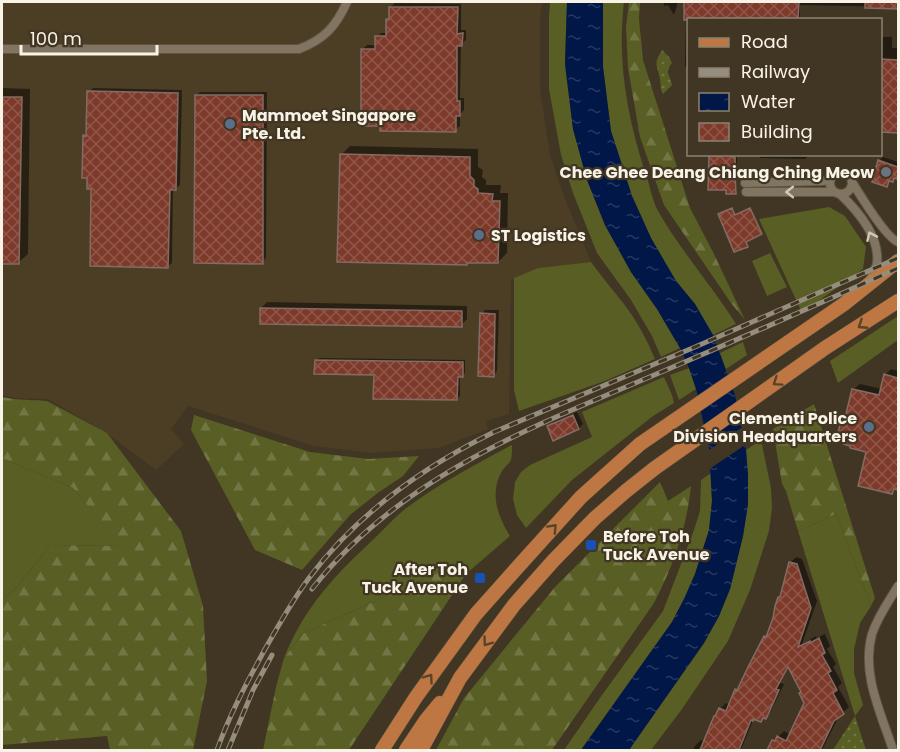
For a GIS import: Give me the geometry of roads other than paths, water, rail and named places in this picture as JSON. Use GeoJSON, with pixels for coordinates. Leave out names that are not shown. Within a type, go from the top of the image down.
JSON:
{"type":"FeatureCollection","features":[{"type":"Feature","properties":{"kind":"main road"},"geometry":{"type":"LineString","coordinates":[[383,749],[476,614],[581,498],[640,444],[844,304],[898,261]]}},
{"type":"Feature","properties":{"kind":"main road"},"geometry":{"type":"LineString","coordinates":[[406,750],[426,720],[514,605],[595,518],[655,468],[825,348],[898,301]]}},
{"type":"Feature","properties":{"kind":"main road"},"geometry":{"type":"LineString","coordinates":[[421,750],[460,678]]}},
{"type":"Feature","properties":{"kind":"street"},"geometry":{"type":"LineString","coordinates":[[2,49],[300,49],[321,39],[334,26],[347,2]]}},
{"type":"Feature","properties":{"kind":"street"},"geometry":{"type":"LineString","coordinates":[[745,183],[824,181],[842,172],[849,175],[885,231],[898,242]]}},
{"type":"Feature","properties":{"kind":"street"},"geometry":{"type":"LineString","coordinates":[[831,179],[831,186],[861,217],[873,237],[877,250],[877,265],[867,286]]}},
{"type":"Feature","properties":{"kind":"street"},"geometry":{"type":"LineString","coordinates":[[746,192],[837,193],[849,191],[852,182]]}},
{"type":"Feature","properties":{"kind":"street"},"geometry":{"type":"LineString","coordinates":[[893,750],[872,685],[868,652],[881,613],[898,586]]}},
{"type":"Feature","properties":{"kind":"water"},"geometry":{"type":"Polygon","coordinates":[[[567,2],[603,2],[603,67],[611,131],[632,196],[651,238],[676,281],[695,304],[713,335],[735,395],[746,450],[748,474],[748,504],[743,536],[730,589],[719,616],[704,643],[629,750],[581,750],[672,622],[695,574],[709,530],[712,501],[709,448],[696,389],[680,348],[657,309],[631,272],[605,225],[587,180],[573,129],[565,64],[567,2]]]}},
{"type":"Feature","properties":{"kind":"railway"},"geometry":{"type":"LineString","coordinates":[[217,750],[232,712],[257,663],[309,578],[348,533],[393,494],[442,461],[494,432],[898,258]]}},
{"type":"Feature","properties":{"kind":"railway"},"geometry":{"type":"LineString","coordinates":[[312,589],[348,549],[387,514],[474,457],[569,411],[898,268]]}},
{"type":"Feature","properties":{"kind":"railway"},"geometry":{"type":"LineString","coordinates":[[228,750],[253,690],[272,655]]}},
{"type":"Feature","properties":{"kind":"place","name":"Mammoet Singapore Pte. Ltd."},"geometry":{"type":"Point","coordinates":[230,124]}},
{"type":"Feature","properties":{"kind":"place","name":"Chee Ghee Deang Chiang Ching Meow"},"geometry":{"type":"Point","coordinates":[886,172]}},
{"type":"Feature","properties":{"kind":"place","name":"ST Logistics"},"geometry":{"type":"Point","coordinates":[479,235]}},
{"type":"Feature","properties":{"kind":"place","name":"Clementi Police Division Headquarters"},"geometry":{"type":"Point","coordinates":[869,427]}},
{"type":"Feature","properties":{"kind":"place","name":"Before Toh Tuck Avenue"},"geometry":{"type":"Point","coordinates":[591,545]}},
{"type":"Feature","properties":{"kind":"place","name":"After Toh Tuck Avenue"},"geometry":{"type":"Point","coordinates":[480,578]}}]}
